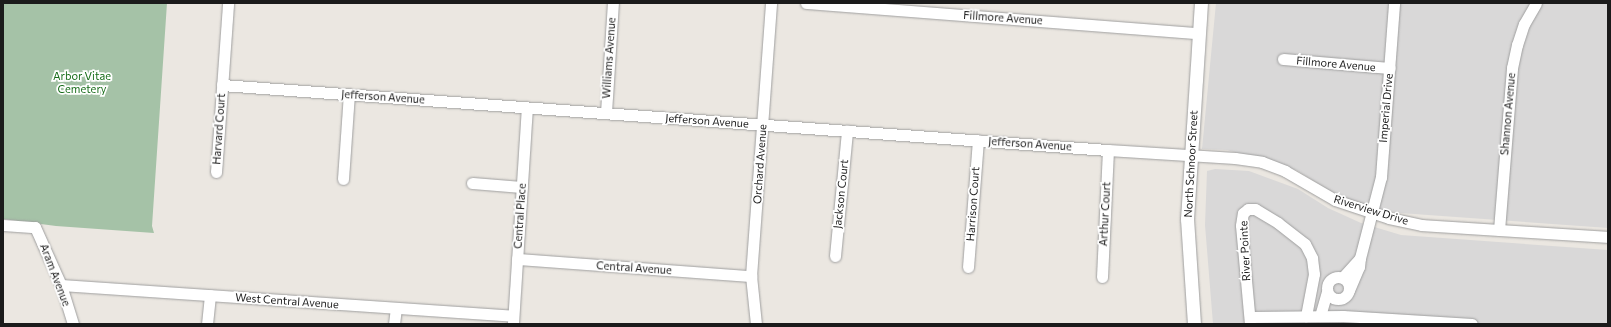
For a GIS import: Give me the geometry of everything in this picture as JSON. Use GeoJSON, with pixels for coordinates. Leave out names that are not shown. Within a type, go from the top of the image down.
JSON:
{"type":"FeatureCollection","features":[{"type":"Feature","properties":{"kind":"street","name":"Harvard Court"},"geometry":{"type":"LineString","coordinates":[[216,172],[228,3]]}},
{"type":"Feature","properties":{"kind":"street","name":"Williams Avenue"},"geometry":{"type":"LineString","coordinates":[[606,113],[613,3]]}},
{"type":"Feature","properties":{"kind":"street","name":"Orchard Avenue"},"geometry":{"type":"LineString","coordinates":[[756,324],[751,276],[771,3]]}},
{"type":"Feature","properties":{"kind":"street","name":"Fillmore Avenue"},"geometry":{"type":"LineString","coordinates":[[806,3],[1199,33]]}},
{"type":"Feature","properties":{"kind":"street","name":"North Schnoor Street"},"geometry":{"type":"LineString","coordinates":[[1194,324],[1187,219],[1201,3]]}},
{"type":"Feature","properties":{"kind":"street","name":"Imperial Drive"},"geometry":{"type":"LineString","coordinates":[[1371,211],[1382,166],[1394,3]]}},
{"type":"Feature","properties":{"kind":"street","name":"Shannon Avenue"},"geometry":{"type":"LineString","coordinates":[[1499,230],[1512,68],[1524,24],[1536,3]]}},
{"type":"Feature","properties":{"kind":"street","name":"Fillmore Avenue"},"geometry":{"type":"LineString","coordinates":[[1283,59],[1390,68]]}},
{"type":"Feature","properties":{"kind":"street","name":"Jefferson Avenue"},"geometry":{"type":"LineString","coordinates":[[222,85],[1108,150],[1191,154]]}},
{"type":"Feature","properties":{"kind":"street"},"geometry":{"type":"LineString","coordinates":[[343,179],[349,94]]}},
{"type":"Feature","properties":{"kind":"street","name":"Central Place"},"geometry":{"type":"LineString","coordinates":[[513,320],[527,108]]}},
{"type":"Feature","properties":{"kind":"street","name":"Jackson Court"},"geometry":{"type":"LineString","coordinates":[[835,256],[847,131]]}},
{"type":"Feature","properties":{"kind":"street","name":"Harrison Court"},"geometry":{"type":"LineString","coordinates":[[968,267],[978,140]]}},
{"type":"Feature","properties":{"kind":"street","name":"Arthur Court"},"geometry":{"type":"LineString","coordinates":[[1102,277],[1108,150]]}},
{"type":"Feature","properties":{"kind":"street","name":"Riverview Drive"},"geometry":{"type":"LineString","coordinates":[[1191,154],[1262,162],[1285,171],[1335,200],[1389,218],[1422,225],[1608,238]]}},
{"type":"Feature","properties":{"kind":"street"},"geometry":{"type":"LineString","coordinates":[[472,183],[522,187]]}},
{"type":"Feature","properties":{"kind":"street","name":"River Pointe"},"geometry":{"type":"LineString","coordinates":[[1306,316],[1314,274],[1312,258],[1305,244],[1278,223],[1255,209],[1248,209],[1243,213],[1241,225],[1250,321],[1306,316],[1343,316],[1472,324]]}},
{"type":"Feature","properties":{"kind":"street"},"geometry":{"type":"LineString","coordinates":[[1327,292],[1336,299],[1348,293],[1357,277],[1371,211]]}},
{"type":"Feature","properties":{"kind":"street","name":"Aram Avenue"},"geometry":{"type":"LineString","coordinates":[[3,225],[35,228],[61,285],[73,324]]}},
{"type":"Feature","properties":{"kind":"street"},"geometry":{"type":"LineString","coordinates":[[1320,316],[1327,292],[1327,285],[1332,278],[1343,277],[1360,258]]}},
{"type":"Feature","properties":{"kind":"street","name":"Central Avenue"},"geometry":{"type":"LineString","coordinates":[[517,259],[751,276]]}},
{"type":"Feature","properties":{"kind":"street"},"geometry":{"type":"LineString","coordinates":[[1343,277],[1348,283],[1348,293],[1343,316]]}},
{"type":"Feature","properties":{"kind":"street","name":"West Central Avenue"},"geometry":{"type":"LineString","coordinates":[[61,285],[396,308],[513,320]]}},
{"type":"Feature","properties":{"kind":"street"},"geometry":{"type":"LineString","coordinates":[[207,324],[210,295]]}},
{"type":"Feature","properties":{"kind":"street"},"geometry":{"type":"LineString","coordinates":[[394,324],[396,308]]}},
{"type":"Feature","properties":{"kind":"shaded area"},"geometry":{"type":"Polygon","coordinates":[[[1216,3],[1608,3],[1608,228],[1386,212],[1335,194],[1296,170],[1227,150],[1202,149],[1216,3]]]}},
{"type":"Feature","properties":{"kind":"shaded area"},"geometry":{"type":"Polygon","coordinates":[[[1215,169],[1249,171],[1298,189],[1328,208],[1361,223],[1401,235],[1608,250],[1608,324],[1213,324],[1205,225],[1207,171],[1215,169]]]}},
{"type":"Feature","properties":{"kind":"green space","name":"Arbor Vitae Cemetery"},"geometry":{"type":"Polygon","coordinates":[[[3,3],[167,3],[152,226],[154,233],[56,226],[3,219],[3,3]]]}}]}
